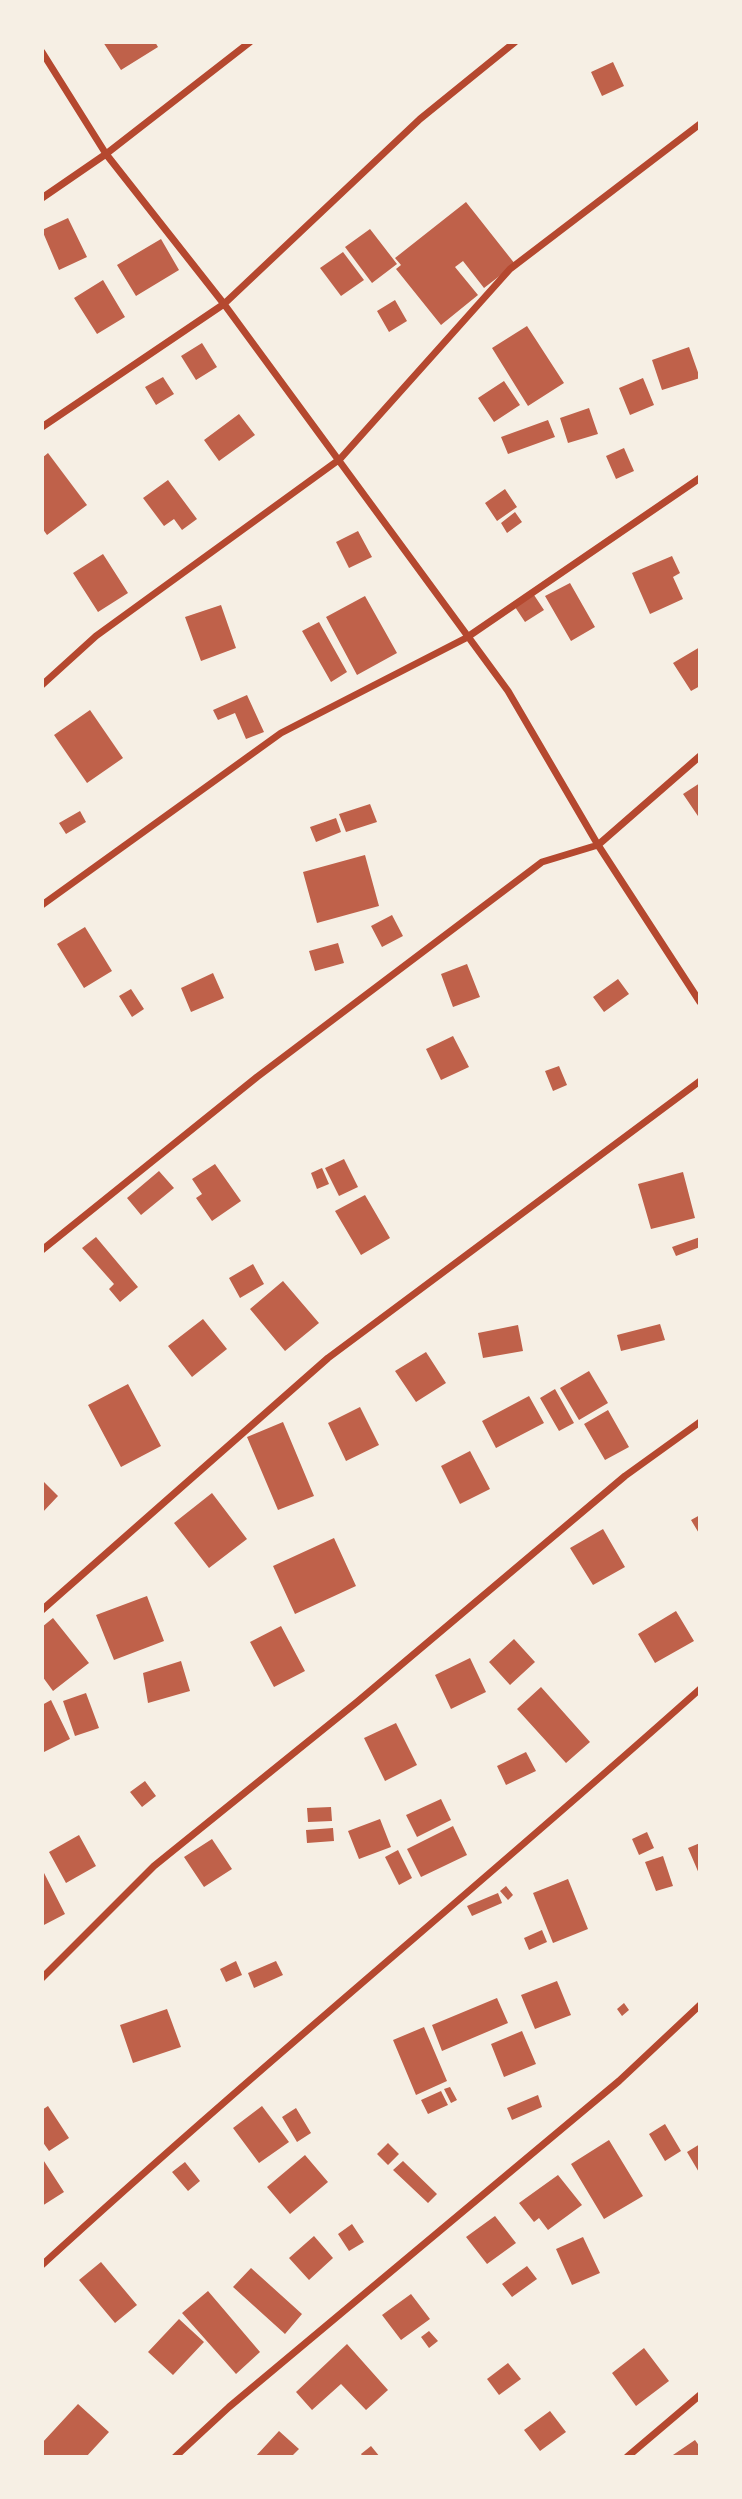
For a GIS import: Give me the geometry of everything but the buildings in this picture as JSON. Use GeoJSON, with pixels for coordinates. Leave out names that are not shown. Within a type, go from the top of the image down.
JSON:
{"type":"FeatureCollection","features":[{"type":"Feature","properties":{"kind":"street"},"geometry":{"type":"LineString","coordinates":[[42,198],[106,154],[250,42]]}},
{"type":"Feature","properties":{"kind":"street"},"geometry":{"type":"LineString","coordinates":[[42,427],[224,304],[420,119],[515,42]]}},
{"type":"Feature","properties":{"kind":"street"},"geometry":{"type":"LineString","coordinates":[[42,52],[106,154],[224,304],[340,459],[466,638],[508,691],[598,845],[700,1002]]}},
{"type":"Feature","properties":{"kind":"street"},"geometry":{"type":"LineString","coordinates":[[42,685],[96,636],[340,459],[510,269],[700,124]]}},
{"type":"Feature","properties":{"kind":"street"},"geometry":{"type":"LineString","coordinates":[[42,905],[281,733],[466,638],[700,478]]}},
{"type":"Feature","properties":{"kind":"street"},"geometry":{"type":"LineString","coordinates":[[42,1250],[257,1077],[542,862],[598,845],[700,756]]}},
{"type":"Feature","properties":{"kind":"street"},"geometry":{"type":"LineString","coordinates":[[42,1610],[328,1357],[700,1080]]}},
{"type":"Feature","properties":{"kind":"street"},"geometry":{"type":"LineString","coordinates":[[42,1978],[154,1866],[357,1702],[625,1476],[700,1422]]}},
{"type":"Feature","properties":{"kind":"street"},"geometry":{"type":"LineString","coordinates":[[42,2264],[150,2166],[574,1802],[700,1689]]}},
{"type":"Feature","properties":{"kind":"street"},"geometry":{"type":"LineString","coordinates":[[175,2457],[239,2398],[619,2081],[700,2005]]}},
{"type":"Feature","properties":{"kind":"street"},"geometry":{"type":"LineString","coordinates":[[627,2457],[700,2395]]}}]}
